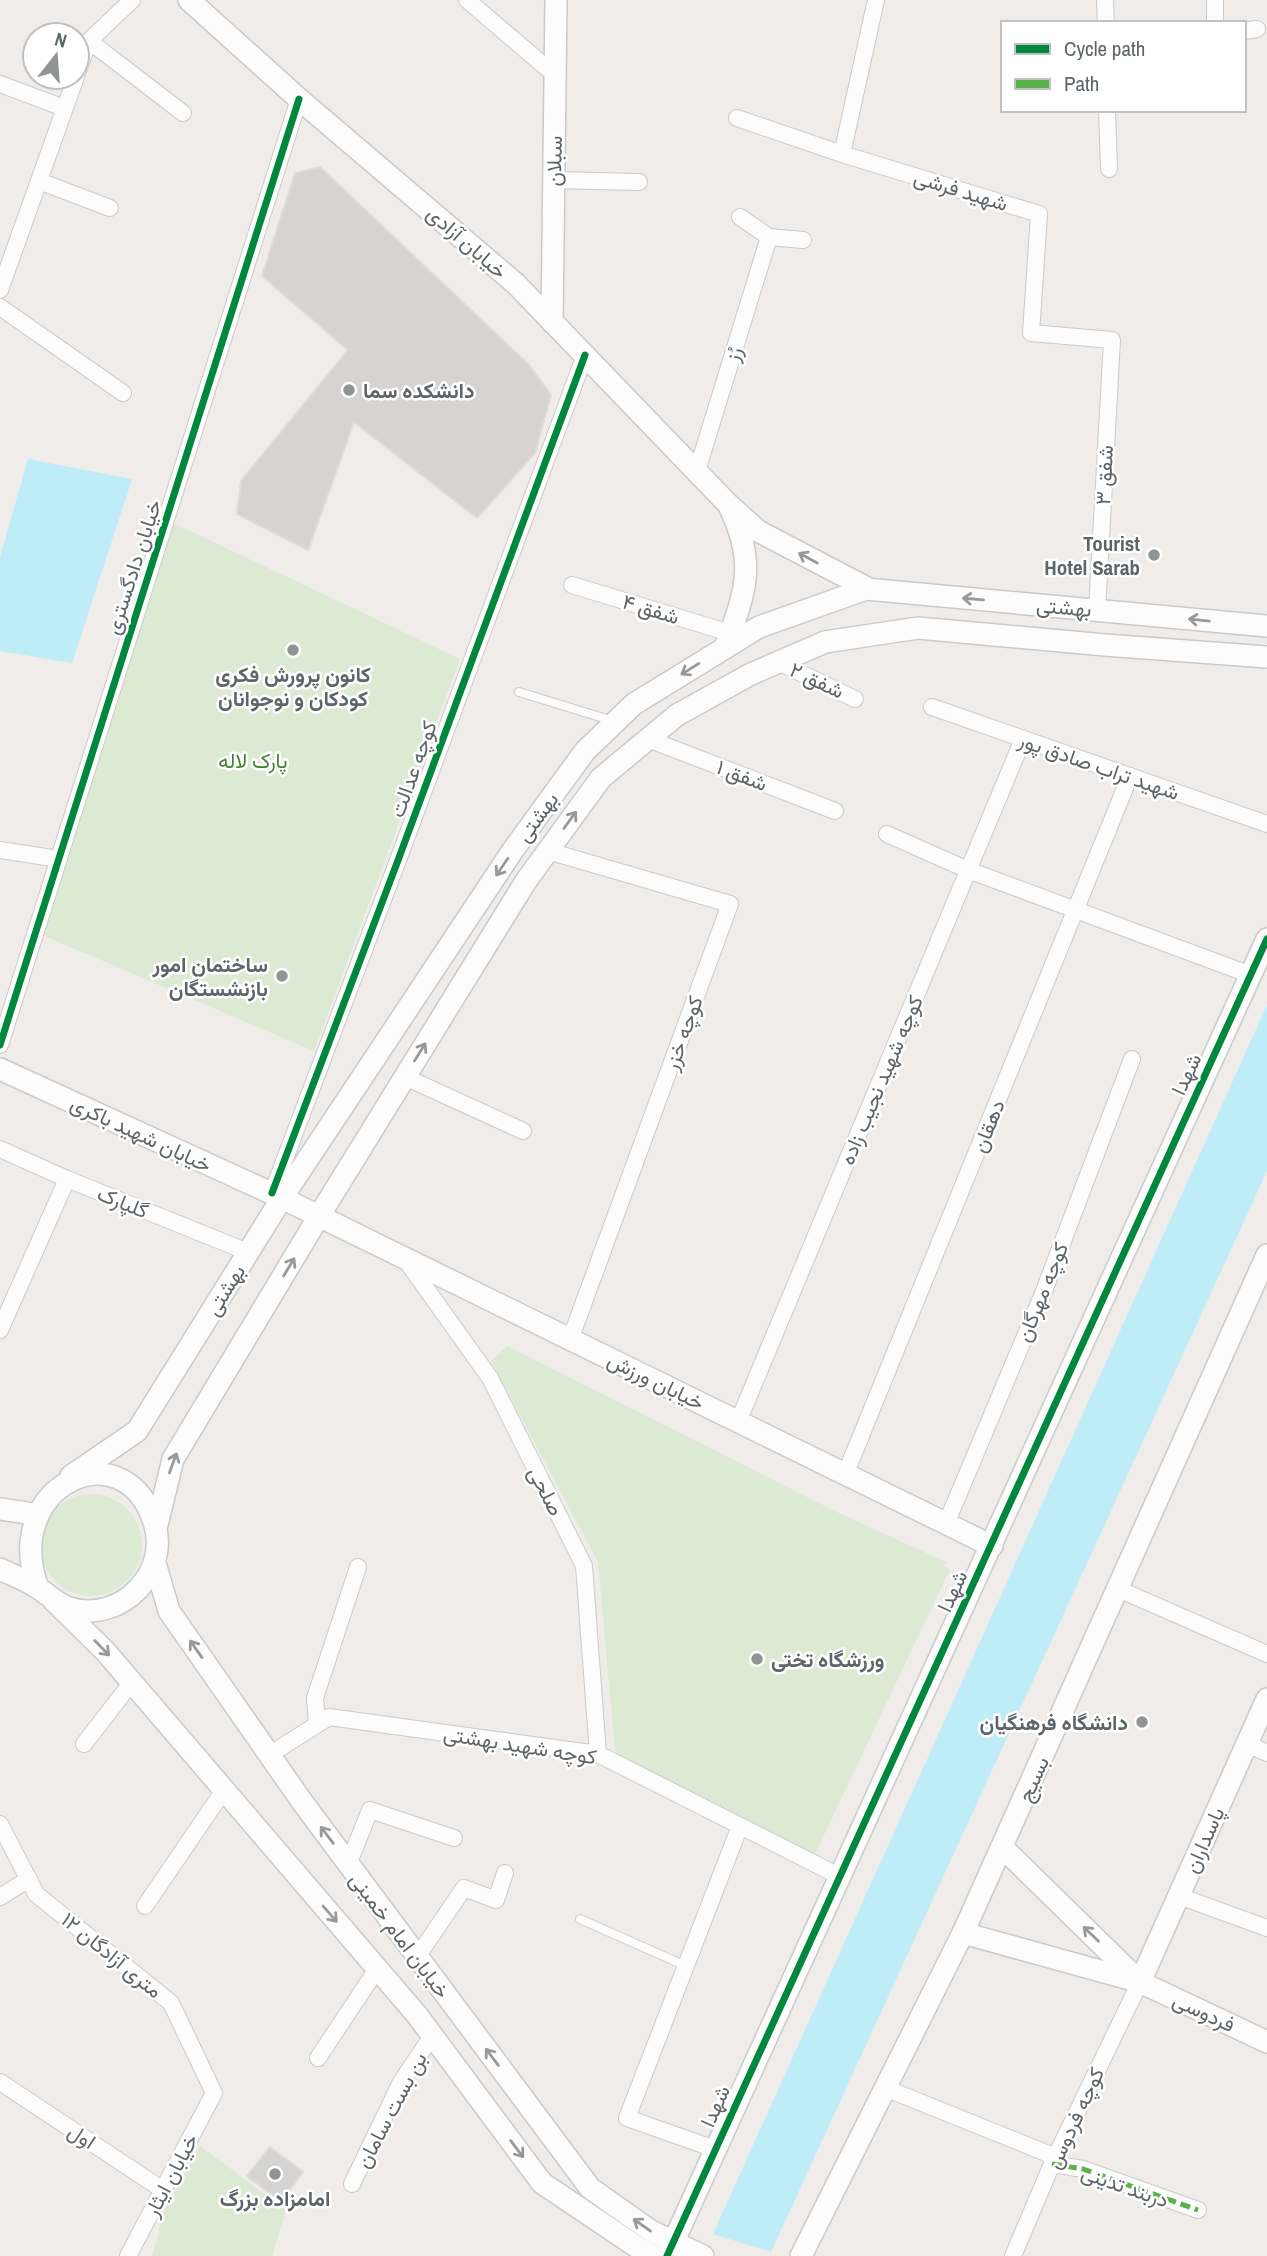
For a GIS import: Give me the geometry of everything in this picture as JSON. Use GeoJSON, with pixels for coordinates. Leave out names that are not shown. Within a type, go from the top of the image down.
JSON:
{"type":"FeatureCollection","features":[{"type":"Feature","properties":{"kind":"main road","name":"خیابان آزادی"},"geometry":{"type":"LineString","coordinates":[[189,0],[299,99],[516,284],[727,503],[758,531],[869,589]]}},
{"type":"Feature","properties":{"kind":"main road","name":"سبلان"},"geometry":{"type":"LineString","coordinates":[[552,322],[556,0]]}},
{"type":"Feature","properties":{"kind":"main road"},"geometry":{"type":"LineString","coordinates":[[727,503],[739,527],[747,579],[743,599],[727,640]]}},
{"type":"Feature","properties":{"kind":"main road","name":"بهشتی"},"geometry":{"type":"LineString","coordinates":[[71,1476],[137,1431],[248,1252],[277,1196],[513,850],[585,751],[634,704],[727,640],[869,589],[1267,626]]}},
{"type":"Feature","properties":{"kind":"main road","name":"بهشتی"},"geometry":{"type":"LineString","coordinates":[[156,1529],[173,1459],[526,881],[601,778],[677,715],[751,674],[825,642],[918,628],[1267,657]]}},
{"type":"Feature","properties":{"kind":"main road","name":"شهدا"},"geometry":{"type":"LineString","coordinates":[[670,2248],[1267,939]]}},
{"type":"Feature","properties":{"kind":"main road","name":"خیابان شهید باکری"},"geometry":{"type":"LineString","coordinates":[[0,1069],[319,1216]]}},
{"type":"Feature","properties":{"kind":"main road","name":"خیابان ورزش"},"geometry":{"type":"LineString","coordinates":[[319,1216],[992,1546]]}},
{"type":"Feature","properties":{"kind":"main road","name":"بسیج"},"geometry":{"type":"LineString","coordinates":[[800,2256],[963,1933],[1267,1255]]}},
{"type":"Feature","properties":{"kind":"main road"},"geometry":{"type":"LineString","coordinates":[[71,1476],[108,1476],[125,1484],[140,1496],[150,1511],[156,1529],[158,1546],[155,1563],[147,1578],[136,1592],[121,1603],[105,1609],[87,1611],[70,1608],[46,1594],[27,1571],[21,1552],[21,1532],[27,1513],[38,1496],[53,1484],[71,1476]]}},
{"type":"Feature","properties":{"kind":"main road"},"geometry":{"type":"LineString","coordinates":[[0,1510],[27,1513]]}},
{"type":"Feature","properties":{"kind":"main road","name":"خیابان امام خمینی"},"geometry":{"type":"LineString","coordinates":[[155,1563],[169,1611],[269,1755],[590,2188],[670,2248],[703,2256]]}},
{"type":"Feature","properties":{"kind":"main road","name":"خیابان امام خمینی"},"geometry":{"type":"LineString","coordinates":[[0,1569],[46,1594],[105,1651],[377,1969],[432,2036],[542,2183],[654,2256]]}},
{"type":"Feature","properties":{"kind":"main road","name":"پاسداران"},"geometry":{"type":"LineString","coordinates":[[1140,1982],[1267,1699]]}},
{"type":"Feature","properties":{"kind":"main road"},"geometry":{"type":"LineString","coordinates":[[1002,1847],[1140,1982]]}},
{"type":"Feature","properties":{"kind":"main road"},"geometry":{"type":"LineString","coordinates":[[963,1933],[1140,1982]]}},
{"type":"Feature","properties":{"kind":"main road","name":"فردوسی"},"geometry":{"type":"LineString","coordinates":[[1140,1982],[1267,2042]]}},
{"type":"Feature","properties":{"kind":"street"},"geometry":{"type":"LineString","coordinates":[[91,39],[132,0]]}},
{"type":"Feature","properties":{"kind":"street"},"geometry":{"type":"LineString","coordinates":[[467,0],[555,75]]}},
{"type":"Feature","properties":{"kind":"street"},"geometry":{"type":"LineString","coordinates":[[737,118],[842,154],[876,0]]}},
{"type":"Feature","properties":{"kind":"street"},"geometry":{"type":"LineString","coordinates":[[1105,0],[1106,21]]}},
{"type":"Feature","properties":{"kind":"street"},"geometry":{"type":"LineString","coordinates":[[1216,0],[1216,21]]}},
{"type":"Feature","properties":{"kind":"street"},"geometry":{"type":"LineString","coordinates":[[91,43],[183,113]]}},
{"type":"Feature","properties":{"kind":"street"},"geometry":{"type":"LineString","coordinates":[[0,84],[64,108]]}},
{"type":"Feature","properties":{"kind":"street"},"geometry":{"type":"LineString","coordinates":[[0,290],[70,91]]}},
{"type":"Feature","properties":{"kind":"street","name":"خیابان دادگستری"},"geometry":{"type":"LineString","coordinates":[[0,1045],[299,99]]}},
{"type":"Feature","properties":{"kind":"street"},"geometry":{"type":"LineString","coordinates":[[1107,112],[1108,169]]}},
{"type":"Feature","properties":{"kind":"street","name":"شهید فرشی"},"geometry":{"type":"LineString","coordinates":[[842,154],[1039,214],[1031,333],[1112,340]]}},
{"type":"Feature","properties":{"kind":"street"},"geometry":{"type":"LineString","coordinates":[[554,180],[639,182]]}},
{"type":"Feature","properties":{"kind":"street"},"geometry":{"type":"LineString","coordinates":[[39,181],[110,208]]}},
{"type":"Feature","properties":{"kind":"street"},"geometry":{"type":"LineString","coordinates":[[740,216],[769,237],[803,240]]}},
{"type":"Feature","properties":{"kind":"street","name":"رُز"},"geometry":{"type":"LineString","coordinates":[[697,471],[769,237]]}},
{"type":"Feature","properties":{"kind":"street"},"geometry":{"type":"LineString","coordinates":[[0,307],[123,393]]}},
{"type":"Feature","properties":{"kind":"street","name":"شفق ۳"},"geometry":{"type":"LineString","coordinates":[[1097,610],[1112,340]]}},
{"type":"Feature","properties":{"kind":"street","name":"کوچه عدالت"},"geometry":{"type":"LineString","coordinates":[[277,1196],[585,355]]}},
{"type":"Feature","properties":{"kind":"street","name":"شفق ۴"},"geometry":{"type":"LineString","coordinates":[[572,585],[727,640]]}},
{"type":"Feature","properties":{"kind":"street","name":"شفق ۲"},"geometry":{"type":"LineString","coordinates":[[778,662],[855,699]]}},
{"type":"Feature","properties":{"kind":"street","name":"شهید تراب صادق پور"},"geometry":{"type":"LineString","coordinates":[[932,706],[1267,824]]}},
{"type":"Feature","properties":{"kind":"street","name":"شفق ۱"},"geometry":{"type":"LineString","coordinates":[[648,738],[835,811]]}},
{"type":"Feature","properties":{"kind":"street","name":"کوچه شهید نجیب زاده"},"geometry":{"type":"LineString","coordinates":[[738,1422],[1023,739]]}},
{"type":"Feature","properties":{"kind":"street","name":"دهقان"},"geometry":{"type":"LineString","coordinates":[[845,1475],[1130,776]]}},
{"type":"Feature","properties":{"kind":"street"},"geometry":{"type":"LineString","coordinates":[[887,834],[968,870],[1251,975]]}},
{"type":"Feature","properties":{"kind":"street"},"geometry":{"type":"LineString","coordinates":[[0,850],[52,858]]}},
{"type":"Feature","properties":{"kind":"street","name":"کوچه خزر"},"geometry":{"type":"LineString","coordinates":[[548,851],[730,904],[570,1339]]}},
{"type":"Feature","properties":{"kind":"street","name":"کوچه مهرگان"},"geometry":{"type":"LineString","coordinates":[[946,1524],[1044,1291],[1132,1059]]}},
{"type":"Feature","properties":{"kind":"street"},"geometry":{"type":"LineString","coordinates":[[405,1077],[523,1131]]}},
{"type":"Feature","properties":{"kind":"street","name":"گلپارک"},"geometry":{"type":"LineString","coordinates":[[0,1149],[248,1252]]}},
{"type":"Feature","properties":{"kind":"street"},"geometry":{"type":"LineString","coordinates":[[0,1330],[67,1179]]}},
{"type":"Feature","properties":{"kind":"street","name":"صلحی"},"geometry":{"type":"LineString","coordinates":[[405,1259],[490,1378],[584,1566],[598,1754]]}},
{"type":"Feature","properties":{"kind":"street"},"geometry":{"type":"LineString","coordinates":[[317,1724],[315,1698],[358,1567]]}},
{"type":"Feature","properties":{"kind":"street"},"geometry":{"type":"LineString","coordinates":[[1118,1589],[1267,1654]]}},
{"type":"Feature","properties":{"kind":"street"},"geometry":{"type":"LineString","coordinates":[[84,1744],[132,1682]]}},
{"type":"Feature","properties":{"kind":"street","name":"کوچه شهید بهشتی"},"geometry":{"type":"LineString","coordinates":[[269,1755],[329,1717],[598,1754],[839,1876]]}},
{"type":"Feature","properties":{"kind":"street"},"geometry":{"type":"LineString","coordinates":[[1247,1744],[1267,1752]]}},
{"type":"Feature","properties":{"kind":"street"},"geometry":{"type":"LineString","coordinates":[[145,1906],[224,1790]]}},
{"type":"Feature","properties":{"kind":"street"},"geometry":{"type":"LineString","coordinates":[[348,1865],[370,1810],[454,1838]]}},
{"type":"Feature","properties":{"kind":"street","name":"۱۲ متری آزادگان"},"geometry":{"type":"LineString","coordinates":[[0,1824],[36,1894],[171,2003],[214,2093]]}},
{"type":"Feature","properties":{"kind":"street"},"geometry":{"type":"LineString","coordinates":[[715,2149],[627,2118],[740,1826]]}},
{"type":"Feature","properties":{"kind":"street"},"geometry":{"type":"LineString","coordinates":[[417,1957],[464,1888],[496,1900],[505,1873]]}},
{"type":"Feature","properties":{"kind":"street"},"geometry":{"type":"LineString","coordinates":[[0,1897],[29,1879]]}},
{"type":"Feature","properties":{"kind":"street"},"geometry":{"type":"LineString","coordinates":[[1179,1896],[1267,1928]]}},
{"type":"Feature","properties":{"kind":"street"},"geometry":{"type":"LineString","coordinates":[[318,2059],[377,1969]]}},
{"type":"Feature","properties":{"kind":"street","name":"کوچه فردوس"},"geometry":{"type":"LineString","coordinates":[[1013,2256],[1054,2161],[1140,1982]]}},
{"type":"Feature","properties":{"kind":"street","name":"بن بست سامان"},"geometry":{"type":"LineString","coordinates":[[352,2184],[401,2082],[432,2036]]}},
{"type":"Feature","properties":{"kind":"street","name":"اول"},"geometry":{"type":"LineString","coordinates":[[0,2082],[163,2190]]}},
{"type":"Feature","properties":{"kind":"street","name":"دربند تدینی"},"geometry":{"type":"LineString","coordinates":[[885,2088],[1054,2161],[1198,2210]]}},
{"type":"Feature","properties":{"kind":"street","name":"خیابان ایثار"},"geometry":{"type":"LineString","coordinates":[[128,2256],[214,2093]]}},
{"type":"Feature","properties":{"kind":"lane"},"geometry":{"type":"LineString","coordinates":[[519,692],[616,722]]}},
{"type":"Feature","properties":{"kind":"lane"},"geometry":{"type":"LineString","coordinates":[[580,1919],[686,1966]]}},
{"type":"Feature","properties":{"kind":"green space","name":"پارک لاله"},"geometry":{"type":"Polygon","coordinates":[[[167,520],[460,659],[314,1051],[28,929],[167,520]]]}},
{"type":"Feature","properties":{"kind":"green space","name":"ورزشگاه تختی"},"geometry":{"type":"Polygon","coordinates":[[[507,1346],[839,1513],[946,1562],[944,1566],[950,1569],[815,1854],[627,1767],[615,1750],[598,1562],[491,1361],[507,1346]]]}},
{"type":"Feature","properties":{"kind":"green space"},"geometry":{"type":"Polygon","coordinates":[[[91,1494],[120,1502],[134,1516],[142,1545],[134,1574],[120,1588],[91,1596],[62,1588],[48,1574],[40,1545],[48,1516],[62,1502],[91,1494]]]}},
{"type":"Feature","properties":{"kind":"green space"},"geometry":{"type":"Polygon","coordinates":[[[200,2146],[286,2210],[272,2256],[152,2256],[165,2209],[200,2146]]]}},
{"type":"Feature","properties":{"kind":"water"},"geometry":{"type":"Polygon","coordinates":[[[28,459],[132,479],[72,663],[0,651],[0,557],[28,459]]]}},
{"type":"Feature","properties":{"kind":"water"},"geometry":{"type":"Polygon","coordinates":[[[1267,1005],[1267,1171],[771,2252],[713,2234],[1267,1005]]]}},
{"type":"Feature","properties":{"kind":"building"},"geometry":{"type":"Polygon","coordinates":[[[320,167],[529,365],[551,395],[535,453],[477,518],[354,422],[308,550],[237,514],[241,481],[348,350],[262,276],[295,173],[320,167]]]}},
{"type":"Feature","properties":{"kind":"building","name":"امامزاده بزرگ"},"geometry":{"type":"Polygon","coordinates":[[[270,2147],[303,2172],[281,2202],[247,2176],[270,2147]]]}},
{"type":"Feature","properties":{"kind":"marked path"},"geometry":{"type":"LineString","coordinates":[[1052,2164],[1083,2169],[1198,2210]]}},
{"type":"Feature","properties":{"kind":"cycle path"},"geometry":{"type":"LineString","coordinates":[[0,1045],[299,99]]}},
{"type":"Feature","properties":{"kind":"cycle path"},"geometry":{"type":"LineString","coordinates":[[272,1193],[585,355]]}},
{"type":"Feature","properties":{"kind":"cycle path"},"geometry":{"type":"LineString","coordinates":[[667,2256],[1267,939]]}},
{"type":"Feature","properties":{"kind":"place","name":"دانشکده سما"},"geometry":{"type":"Point","coordinates":[349,390]}},
{"type":"Feature","properties":{"kind":"place","name":"Tourist Hotel Sarab"},"geometry":{"type":"Point","coordinates":[1154,555]}},
{"type":"Feature","properties":{"kind":"place","name":"کانون پرورش فکری کودکان و نوجوانان"},"geometry":{"type":"Point","coordinates":[293,650]}},
{"type":"Feature","properties":{"kind":"place","name":"ساختمان امور بازنشستگان"},"geometry":{"type":"Point","coordinates":[282,976]}},
{"type":"Feature","properties":{"kind":"place","name":"ورزشگاه تختی"},"geometry":{"type":"Point","coordinates":[757,1659]}},
{"type":"Feature","properties":{"kind":"place","name":"دانشگاه فرهنگیان"},"geometry":{"type":"Point","coordinates":[1142,1722]}},
{"type":"Feature","properties":{"kind":"place","name":"امامزاده بزرگ"},"geometry":{"type":"Point","coordinates":[275,2174]}}]}
